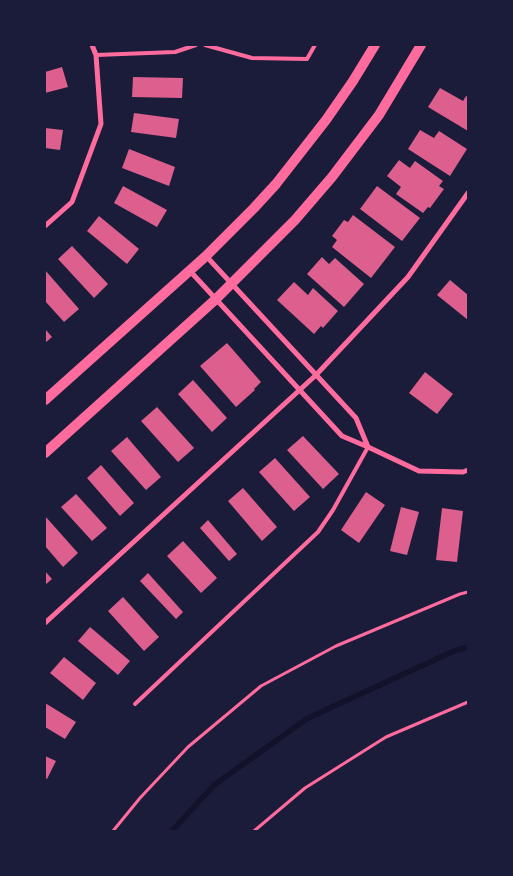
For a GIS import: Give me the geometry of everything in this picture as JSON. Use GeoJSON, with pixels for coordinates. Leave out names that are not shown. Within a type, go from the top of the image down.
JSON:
{"type":"FeatureCollection","features":[{"type":"Feature","properties":{"kind":"main road"},"geometry":{"type":"LineString","coordinates":[[45,400],[206,256],[254,208],[300,155],[353,81],[375,45]]}},
{"type":"Feature","properties":{"kind":"main road"},"geometry":{"type":"LineString","coordinates":[[45,453],[216,299],[295,220],[332,177],[379,115],[421,45]]}},
{"type":"Feature","properties":{"kind":"street"},"geometry":{"type":"LineString","coordinates":[[45,226],[72,202],[101,124],[96,55],[92,45]]}},
{"type":"Feature","properties":{"kind":"street"},"geometry":{"type":"LineString","coordinates":[[45,622],[316,375],[408,277],[468,194]]}},
{"type":"Feature","properties":{"kind":"street"},"geometry":{"type":"LineString","coordinates":[[206,256],[356,418],[368,447]]}},
{"type":"Feature","properties":{"kind":"street"},"geometry":{"type":"LineString","coordinates":[[190,270],[342,436],[419,471],[463,472],[468,470]]}},
{"type":"Feature","properties":{"kind":"lane"},"geometry":{"type":"LineString","coordinates":[[96,55],[175,52],[196,45]]}},
{"type":"Feature","properties":{"kind":"lane"},"geometry":{"type":"LineString","coordinates":[[205,45],[252,58],[307,59],[315,45]]}},
{"type":"Feature","properties":{"kind":"lane"},"geometry":{"type":"LineString","coordinates":[[135,704],[318,532],[333,510],[368,447]]}},
{"type":"Feature","properties":{"kind":"path"},"geometry":{"type":"LineString","coordinates":[[113,831],[140,798],[188,747],[262,686],[336,646],[468,592]]}},
{"type":"Feature","properties":{"kind":"path"},"geometry":{"type":"LineString","coordinates":[[254,831],[306,788],[386,737],[468,702]]}},
{"type":"Feature","properties":{"kind":"building"},"geometry":{"type":"Polygon","coordinates":[[[62,67],[68,87],[45,93],[45,72],[62,67]]]}},
{"type":"Feature","properties":{"kind":"building"},"geometry":{"type":"Polygon","coordinates":[[[133,77],[183,78],[182,98],[132,97],[133,77]]]}},
{"type":"Feature","properties":{"kind":"building"},"geometry":{"type":"Polygon","coordinates":[[[440,88],[463,101],[466,96],[468,97],[468,131],[428,107],[440,88]]]}},
{"type":"Feature","properties":{"kind":"building"},"geometry":{"type":"Polygon","coordinates":[[[134,113],[179,119],[176,138],[131,132],[134,113]]]}},
{"type":"Feature","properties":{"kind":"building"},"geometry":{"type":"Polygon","coordinates":[[[45,128],[63,130],[60,150],[45,148],[45,128]]]}},
{"type":"Feature","properties":{"kind":"building"},"geometry":{"type":"Polygon","coordinates":[[[420,130],[434,138],[439,131],[467,149],[450,176],[408,149],[420,130]]]}},
{"type":"Feature","properties":{"kind":"building"},"geometry":{"type":"Polygon","coordinates":[[[129,149],[175,167],[169,186],[122,168],[129,149]]]}},
{"type":"Feature","properties":{"kind":"building"},"geometry":{"type":"Polygon","coordinates":[[[399,160],[410,168],[415,161],[443,181],[439,186],[444,189],[430,208],[428,207],[423,213],[396,194],[401,187],[387,176],[399,160]]]}},
{"type":"Feature","properties":{"kind":"building"},"geometry":{"type":"Polygon","coordinates":[[[123,186],[167,210],[157,227],[114,203],[123,186]]]}},
{"type":"Feature","properties":{"kind":"building"},"geometry":{"type":"Polygon","coordinates":[[[377,186],[420,218],[402,241],[360,209],[377,186]]]}},
{"type":"Feature","properties":{"kind":"building"},"geometry":{"type":"Polygon","coordinates":[[[353,215],[395,247],[371,278],[332,247],[337,240],[332,236],[344,220],[348,222],[353,215]]]}},
{"type":"Feature","properties":{"kind":"building"},"geometry":{"type":"Polygon","coordinates":[[[99,216],[139,249],[127,264],[87,231],[99,216]]]}},
{"type":"Feature","properties":{"kind":"building"},"geometry":{"type":"Polygon","coordinates":[[[72,246],[108,284],[94,298],[58,259],[72,246]]]}},
{"type":"Feature","properties":{"kind":"building"},"geometry":{"type":"Polygon","coordinates":[[[322,257],[329,264],[335,258],[364,284],[344,307],[307,274],[322,257]]]}},
{"type":"Feature","properties":{"kind":"building"},"geometry":{"type":"Polygon","coordinates":[[[45,270],[79,309],[64,322],[45,301],[45,270]]]}},
{"type":"Feature","properties":{"kind":"building"},"geometry":{"type":"Polygon","coordinates":[[[450,280],[468,295],[468,320],[437,295],[450,280]]]}},
{"type":"Feature","properties":{"kind":"building"},"geometry":{"type":"Polygon","coordinates":[[[294,282],[308,295],[313,288],[338,311],[323,328],[321,326],[314,334],[277,300],[294,282]]]}},
{"type":"Feature","properties":{"kind":"building"},"geometry":{"type":"Polygon","coordinates":[[[45,329],[52,337],[45,343],[45,329]]]}},
{"type":"Feature","properties":{"kind":"building"},"geometry":{"type":"Polygon","coordinates":[[[227,343],[261,382],[236,407],[200,366],[227,343]]]}},
{"type":"Feature","properties":{"kind":"building"},"geometry":{"type":"Polygon","coordinates":[[[425,372],[453,394],[437,414],[409,393],[425,372]]]}},
{"type":"Feature","properties":{"kind":"building"},"geometry":{"type":"Polygon","coordinates":[[[193,380],[227,418],[212,432],[178,394],[193,380]]]}},
{"type":"Feature","properties":{"kind":"building"},"geometry":{"type":"Polygon","coordinates":[[[157,407],[194,448],[178,462],[141,421],[157,407]]]}},
{"type":"Feature","properties":{"kind":"building"},"geometry":{"type":"Polygon","coordinates":[[[303,436],[339,474],[323,489],[287,450],[303,436]]]}},
{"type":"Feature","properties":{"kind":"building"},"geometry":{"type":"Polygon","coordinates":[[[127,437],[161,477],[146,490],[111,451],[127,437]]]}},
{"type":"Feature","properties":{"kind":"building"},"geometry":{"type":"Polygon","coordinates":[[[275,458],[310,497],[294,511],[259,472],[275,458]]]}},
{"type":"Feature","properties":{"kind":"building"},"geometry":{"type":"Polygon","coordinates":[[[101,465],[134,503],[120,516],[87,478],[101,465]]]}},
{"type":"Feature","properties":{"kind":"building"},"geometry":{"type":"Polygon","coordinates":[[[243,488],[277,527],[262,541],[228,501],[243,488]]]}},
{"type":"Feature","properties":{"kind":"building"},"geometry":{"type":"Polygon","coordinates":[[[366,492],[385,505],[359,543],[341,530],[366,492]]]}},
{"type":"Feature","properties":{"kind":"building"},"geometry":{"type":"Polygon","coordinates":[[[76,494],[107,528],[92,541],[61,507],[76,494]]]}},
{"type":"Feature","properties":{"kind":"building"},"geometry":{"type":"Polygon","coordinates":[[[401,507],[419,512],[407,555],[390,551],[401,507]]]}},
{"type":"Feature","properties":{"kind":"building"},"geometry":{"type":"Polygon","coordinates":[[[442,508],[463,511],[457,562],[436,560],[442,508]]]}},
{"type":"Feature","properties":{"kind":"building"},"geometry":{"type":"Polygon","coordinates":[[[45,516],[78,553],[63,567],[45,546],[45,516]]]}},
{"type":"Feature","properties":{"kind":"building"},"geometry":{"type":"Polygon","coordinates":[[[208,520],[237,554],[229,561],[200,528],[208,520]]]}},
{"type":"Feature","properties":{"kind":"building"},"geometry":{"type":"Polygon","coordinates":[[[183,541],[217,578],[201,593],[167,556],[183,541]]]}},
{"type":"Feature","properties":{"kind":"building"},"geometry":{"type":"Polygon","coordinates":[[[45,571],[52,579],[45,585],[45,571]]]}},
{"type":"Feature","properties":{"kind":"building"},"geometry":{"type":"Polygon","coordinates":[[[148,573],[183,612],[176,619],[140,581],[148,573]]]}},
{"type":"Feature","properties":{"kind":"building"},"geometry":{"type":"Polygon","coordinates":[[[123,597],[159,637],[144,651],[108,611],[123,597]]]}},
{"type":"Feature","properties":{"kind":"building"},"geometry":{"type":"Polygon","coordinates":[[[90,627],[130,661],[118,675],[78,641],[90,627]]]}},
{"type":"Feature","properties":{"kind":"building"},"geometry":{"type":"Polygon","coordinates":[[[64,657],[96,683],[83,700],[50,673],[64,657]]]}},
{"type":"Feature","properties":{"kind":"building"},"geometry":{"type":"Polygon","coordinates":[[[45,703],[76,722],[65,739],[45,727],[45,703]]]}},
{"type":"Feature","properties":{"kind":"building"},"geometry":{"type":"Polygon","coordinates":[[[45,756],[56,761],[47,779],[45,778],[45,756]]]}},
{"type":"Feature","properties":{"kind":"waterway"},"geometry":{"type":"LineString","coordinates":[[172,831],[214,785],[308,718],[454,651],[468,647]]}}]}
